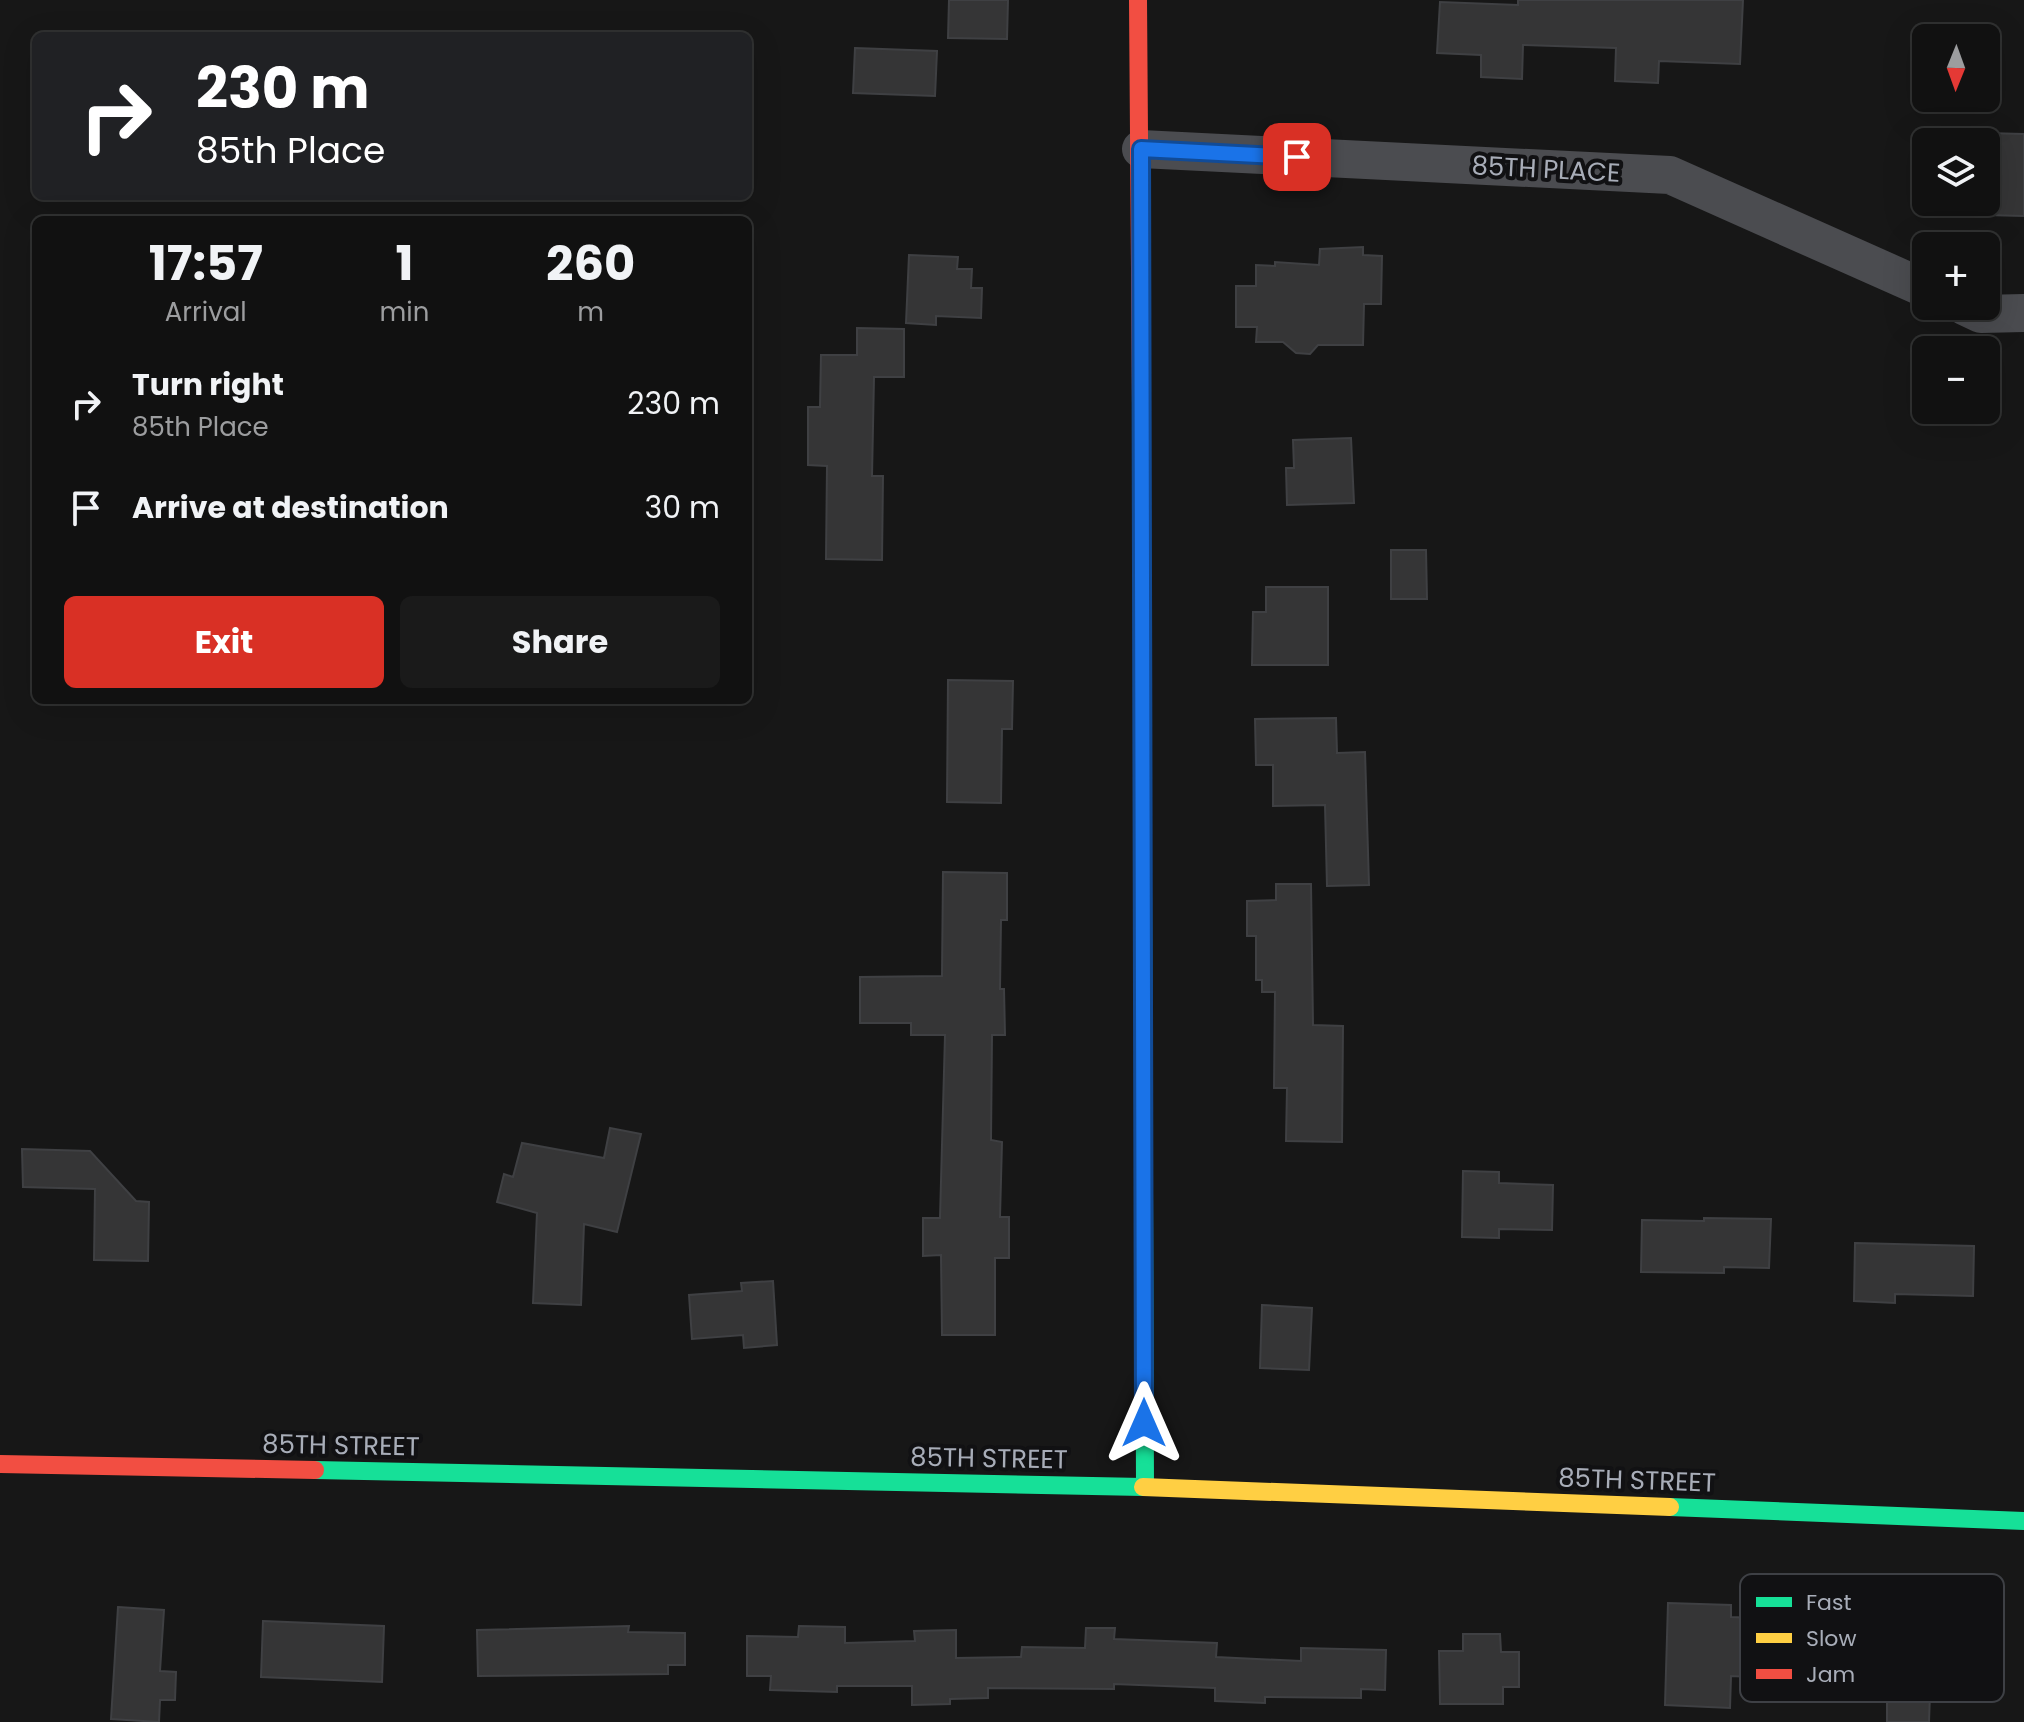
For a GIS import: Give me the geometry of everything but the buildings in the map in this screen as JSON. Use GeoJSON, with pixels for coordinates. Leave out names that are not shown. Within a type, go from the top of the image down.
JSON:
{"type":"FeatureCollection","features":[{"type":"Feature","properties":{"kind":"street"},"geometry":{"type":"LineString","coordinates":[[1138,0],[1145,1487]]}},
{"type":"Feature","properties":{"kind":"street","name":"85TH PLACE"},"geometry":{"type":"LineString","coordinates":[[1141,149],[1670,175],[1912,283]]}},
{"type":"Feature","properties":{"kind":"street"},"geometry":{"type":"LineString","coordinates":[[2000,314],[2024,313]]}},
{"type":"Feature","properties":{"kind":"street","name":"85TH STREET"},"geometry":{"type":"LineString","coordinates":[[0,1464],[1145,1487],[2024,1521]]}},
{"type":"Feature","properties":{"kind":"traffic: fast"},"geometry":{"type":"LineString","coordinates":[[1143,889],[1145,1487]]}},
{"type":"Feature","properties":{"kind":"traffic: fast"},"geometry":{"type":"LineString","coordinates":[[315,1470],[1143,1487]]}},
{"type":"Feature","properties":{"kind":"traffic: fast"},"geometry":{"type":"LineString","coordinates":[[1670,1507],[2024,1521]]}},
{"type":"Feature","properties":{"kind":"traffic: slow"},"geometry":{"type":"LineString","coordinates":[[1142,538],[1143,889]]}},
{"type":"Feature","properties":{"kind":"traffic: slow"},"geometry":{"type":"LineString","coordinates":[[1143,1487],[1670,1507]]}},
{"type":"Feature","properties":{"kind":"traffic: jam"},"geometry":{"type":"LineString","coordinates":[[1138,0],[1142,538]]}},
{"type":"Feature","properties":{"kind":"traffic: jam"},"geometry":{"type":"LineString","coordinates":[[0,1464],[315,1470]]}},
{"type":"Feature","properties":{"kind":"route"},"geometry":{"type":"LineString","coordinates":[[1144,1423],[1141,149],[1297,157]]}}]}
